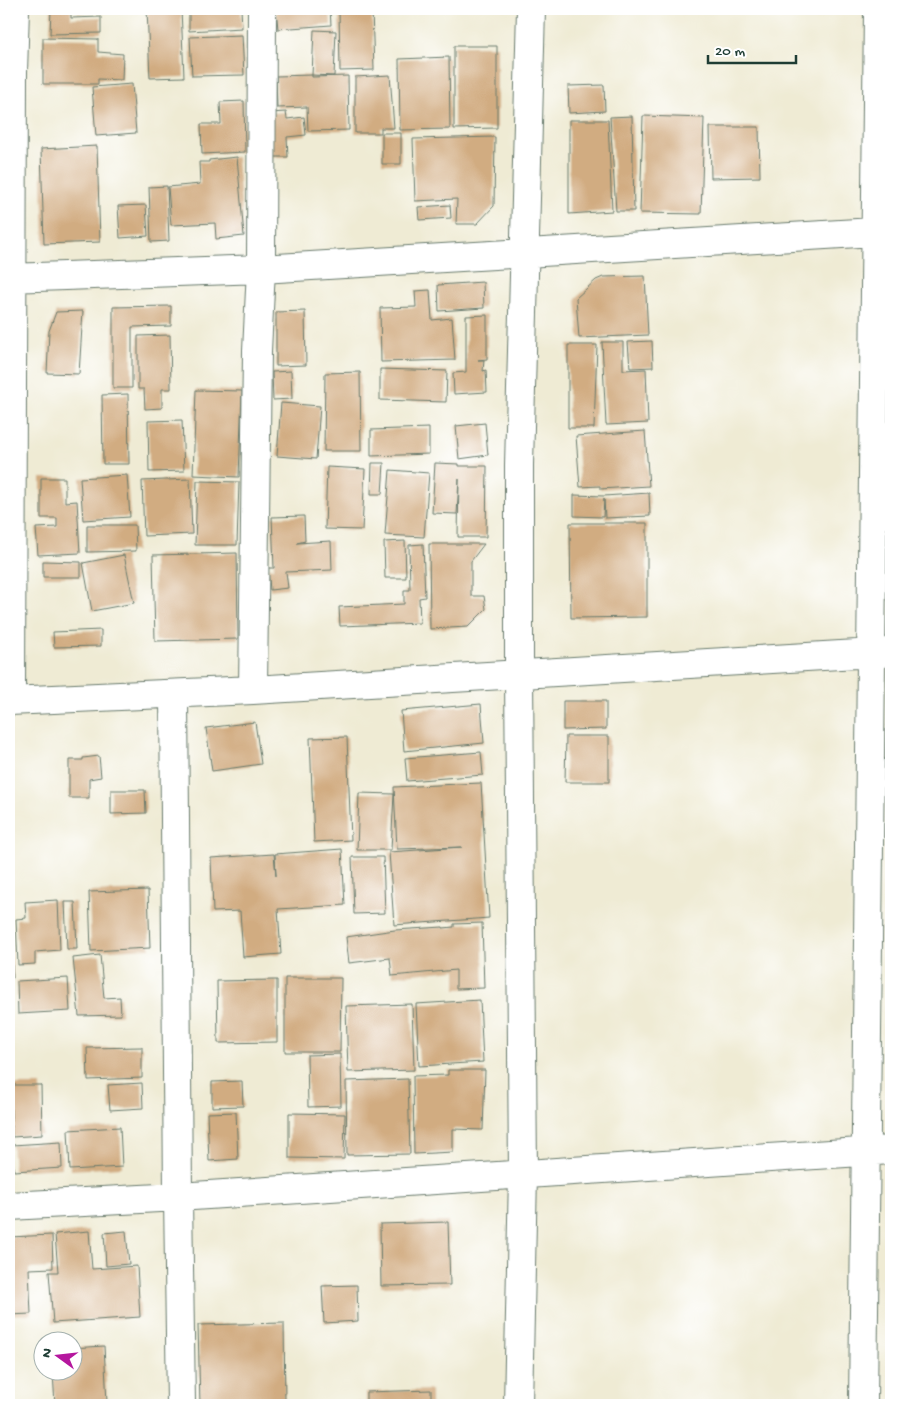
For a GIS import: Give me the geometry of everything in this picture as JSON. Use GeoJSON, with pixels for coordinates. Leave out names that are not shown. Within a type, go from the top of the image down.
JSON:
{"type":"FeatureCollection","features":[{"type":"Feature","properties":{"kind":"street"},"geometry":{"type":"LineString","coordinates":[[15,9],[10,278],[10,701],[253,690],[881,652]]}},
{"type":"Feature","properties":{"kind":"street"},"geometry":{"type":"LineString","coordinates":[[253,690],[257,351],[261,269],[262,9]]}},
{"type":"Feature","properties":{"kind":"street"},"geometry":{"type":"LineString","coordinates":[[518,1405],[523,1175],[519,465],[531,9]]}},
{"type":"Feature","properties":{"kind":"street"},"geometry":{"type":"LineString","coordinates":[[863,1405],[878,1151],[883,232],[878,9]]}},
{"type":"Feature","properties":{"kind":"street"},"geometry":{"type":"LineString","coordinates":[[10,278],[261,269],[883,232]]}},
{"type":"Feature","properties":{"kind":"street"},"geometry":{"type":"LineString","coordinates":[[174,694],[181,1405]]}},
{"type":"Feature","properties":{"kind":"street"},"geometry":{"type":"LineString","coordinates":[[9,1206],[178,1197],[878,1151]]}},
{"type":"Feature","properties":{"kind":"building"},"geometry":{"type":"Polygon","coordinates":[[[51,9],[71,9],[71,18],[101,17],[101,33],[50,34],[51,9]]]}},
{"type":"Feature","properties":{"kind":"building"},"geometry":{"type":"Polygon","coordinates":[[[78,9],[104,9],[104,11],[78,13],[78,9]]]}},
{"type":"Feature","properties":{"kind":"building"},"geometry":{"type":"Polygon","coordinates":[[[147,9],[181,9],[184,77],[150,78],[147,9]]]}},
{"type":"Feature","properties":{"kind":"building"},"geometry":{"type":"Polygon","coordinates":[[[189,9],[241,9],[242,28],[189,31],[189,9]]]}},
{"type":"Feature","properties":{"kind":"building"},"geometry":{"type":"Polygon","coordinates":[[[276,9],[330,9],[331,25],[278,29],[276,9]]]}},
{"type":"Feature","properties":{"kind":"building"},"geometry":{"type":"Polygon","coordinates":[[[339,9],[372,9],[374,70],[340,71],[339,9]]]}},
{"type":"Feature","properties":{"kind":"building"},"geometry":{"type":"Polygon","coordinates":[[[314,30],[336,31],[334,76],[312,75],[314,30]]]}},
{"type":"Feature","properties":{"kind":"building"},"geometry":{"type":"Polygon","coordinates":[[[242,35],[244,75],[192,76],[190,37],[242,35]]]}},
{"type":"Feature","properties":{"kind":"building"},"geometry":{"type":"Polygon","coordinates":[[[43,38],[98,39],[98,52],[123,54],[122,80],[98,79],[98,84],[43,84],[43,38]]]}},
{"type":"Feature","properties":{"kind":"building"},"geometry":{"type":"Polygon","coordinates":[[[454,46],[497,46],[497,128],[454,129],[454,46]]]}},
{"type":"Feature","properties":{"kind":"building"},"geometry":{"type":"Polygon","coordinates":[[[449,57],[450,129],[400,130],[399,59],[449,57]]]}},
{"type":"Feature","properties":{"kind":"building"},"geometry":{"type":"Polygon","coordinates":[[[312,75],[312,77],[348,76],[349,130],[308,131],[307,107],[277,108],[276,76],[312,75]]]}},
{"type":"Feature","properties":{"kind":"building"},"geometry":{"type":"Polygon","coordinates":[[[390,75],[394,128],[381,128],[381,133],[355,133],[355,77],[390,75]]]}},
{"type":"Feature","properties":{"kind":"building"},"geometry":{"type":"Polygon","coordinates":[[[132,84],[136,133],[96,136],[92,87],[132,84]]]}},
{"type":"Feature","properties":{"kind":"building"},"geometry":{"type":"Polygon","coordinates":[[[604,85],[605,111],[569,113],[568,86],[604,85]]]}},
{"type":"Feature","properties":{"kind":"building"},"geometry":{"type":"Polygon","coordinates":[[[244,101],[245,152],[202,154],[201,124],[221,124],[220,102],[244,101]]]}},
{"type":"Feature","properties":{"kind":"building"},"geometry":{"type":"Polygon","coordinates":[[[286,112],[287,119],[304,117],[306,135],[287,137],[288,157],[272,157],[270,113],[286,112]]]}},
{"type":"Feature","properties":{"kind":"building"},"geometry":{"type":"Polygon","coordinates":[[[632,116],[634,211],[616,211],[610,117],[632,116]]]}},
{"type":"Feature","properties":{"kind":"building"},"geometry":{"type":"Polygon","coordinates":[[[643,116],[704,118],[701,214],[640,213],[643,116]]]}},
{"type":"Feature","properties":{"kind":"building"},"geometry":{"type":"Polygon","coordinates":[[[569,120],[608,120],[612,211],[569,214],[569,120]]]}},
{"type":"Feature","properties":{"kind":"building"},"geometry":{"type":"Polygon","coordinates":[[[710,127],[759,127],[760,177],[711,178],[710,127]]]}},
{"type":"Feature","properties":{"kind":"building"},"geometry":{"type":"Polygon","coordinates":[[[382,133],[401,133],[401,164],[382,164],[382,133]]]}},
{"type":"Feature","properties":{"kind":"building"},"geometry":{"type":"Polygon","coordinates":[[[495,137],[494,206],[477,224],[456,224],[457,199],[415,201],[413,139],[495,137]]]}},
{"type":"Feature","properties":{"kind":"building"},"geometry":{"type":"Polygon","coordinates":[[[97,146],[100,242],[44,244],[41,149],[97,146]]]}},
{"type":"Feature","properties":{"kind":"building"},"geometry":{"type":"Polygon","coordinates":[[[237,157],[244,236],[216,239],[215,223],[171,225],[168,187],[200,184],[199,162],[237,157]]]}},
{"type":"Feature","properties":{"kind":"building"},"geometry":{"type":"Polygon","coordinates":[[[167,186],[169,241],[151,242],[149,187],[167,186]]]}},
{"type":"Feature","properties":{"kind":"building"},"geometry":{"type":"Polygon","coordinates":[[[146,205],[148,236],[120,238],[118,206],[146,205]]]}},
{"type":"Feature","properties":{"kind":"building"},"geometry":{"type":"Polygon","coordinates":[[[450,205],[451,218],[419,220],[418,207],[450,205]]]}},
{"type":"Feature","properties":{"kind":"building"},"geometry":{"type":"Polygon","coordinates":[[[645,276],[648,335],[579,338],[576,298],[596,280],[603,277],[645,276]]]}},
{"type":"Feature","properties":{"kind":"building"},"geometry":{"type":"Polygon","coordinates":[[[483,282],[484,308],[439,311],[438,285],[483,282]]]}},
{"type":"Feature","properties":{"kind":"building"},"geometry":{"type":"Polygon","coordinates":[[[430,290],[432,320],[452,318],[455,360],[381,362],[380,308],[416,307],[415,291],[430,290]]]}},
{"type":"Feature","properties":{"kind":"building"},"geometry":{"type":"Polygon","coordinates":[[[171,306],[171,326],[132,327],[132,388],[113,388],[113,307],[171,306]]]}},
{"type":"Feature","properties":{"kind":"building"},"geometry":{"type":"Polygon","coordinates":[[[83,311],[79,374],[47,373],[49,331],[56,312],[83,311]]]}},
{"type":"Feature","properties":{"kind":"building"},"geometry":{"type":"Polygon","coordinates":[[[305,311],[306,365],[276,366],[276,312],[305,311]]]}},
{"type":"Feature","properties":{"kind":"building"},"geometry":{"type":"Polygon","coordinates":[[[487,315],[487,359],[478,360],[484,360],[483,371],[486,370],[487,392],[454,394],[453,373],[466,372],[466,316],[487,315]]]}},
{"type":"Feature","properties":{"kind":"building"},"geometry":{"type":"Polygon","coordinates":[[[170,335],[171,389],[162,389],[162,408],[145,409],[144,389],[138,389],[138,336],[170,335]]]}},
{"type":"Feature","properties":{"kind":"building"},"geometry":{"type":"Polygon","coordinates":[[[652,341],[653,367],[630,368],[628,342],[652,341]]]}},
{"type":"Feature","properties":{"kind":"building"},"geometry":{"type":"Polygon","coordinates":[[[602,342],[623,342],[623,370],[646,369],[648,423],[606,425],[602,342]]]}},
{"type":"Feature","properties":{"kind":"building"},"geometry":{"type":"Polygon","coordinates":[[[568,345],[597,345],[594,428],[568,428],[568,345]]]}},
{"type":"Feature","properties":{"kind":"building"},"geometry":{"type":"Polygon","coordinates":[[[380,369],[447,371],[446,402],[380,400],[380,369]]]}},
{"type":"Feature","properties":{"kind":"building"},"geometry":{"type":"Polygon","coordinates":[[[291,371],[292,399],[273,400],[272,372],[291,371]]]}},
{"type":"Feature","properties":{"kind":"building"},"geometry":{"type":"Polygon","coordinates":[[[360,372],[361,451],[324,451],[325,373],[360,372]]]}},
{"type":"Feature","properties":{"kind":"building"},"geometry":{"type":"Polygon","coordinates":[[[196,390],[242,391],[239,477],[193,475],[196,390]]]}},
{"type":"Feature","properties":{"kind":"building"},"geometry":{"type":"Polygon","coordinates":[[[128,394],[129,464],[103,464],[102,395],[128,394]]]}},
{"type":"Feature","properties":{"kind":"building"},"geometry":{"type":"Polygon","coordinates":[[[281,403],[320,406],[316,459],[277,456],[281,403]]]}},
{"type":"Feature","properties":{"kind":"building"},"geometry":{"type":"Polygon","coordinates":[[[182,420],[184,471],[149,472],[148,421],[182,420]]]}},
{"type":"Feature","properties":{"kind":"building"},"geometry":{"type":"Polygon","coordinates":[[[485,423],[488,455],[459,459],[456,426],[485,423]]]}},
{"type":"Feature","properties":{"kind":"building"},"geometry":{"type":"Polygon","coordinates":[[[429,428],[429,454],[371,456],[371,430],[429,428]]]}},
{"type":"Feature","properties":{"kind":"building"},"geometry":{"type":"Polygon","coordinates":[[[645,431],[649,486],[600,489],[600,486],[580,487],[576,436],[645,431]]]}},
{"type":"Feature","properties":{"kind":"building"},"geometry":{"type":"Polygon","coordinates":[[[372,463],[384,463],[382,494],[371,494],[372,463]]]}},
{"type":"Feature","properties":{"kind":"building"},"geometry":{"type":"Polygon","coordinates":[[[435,463],[459,464],[459,466],[487,466],[486,537],[458,537],[459,479],[457,514],[432,513],[435,463]]]}},
{"type":"Feature","properties":{"kind":"building"},"geometry":{"type":"Polygon","coordinates":[[[327,467],[365,469],[362,530],[325,529],[327,467]]]}},
{"type":"Feature","properties":{"kind":"building"},"geometry":{"type":"Polygon","coordinates":[[[390,470],[429,473],[424,537],[385,535],[390,470]]]}},
{"type":"Feature","properties":{"kind":"building"},"geometry":{"type":"Polygon","coordinates":[[[127,475],[130,517],[83,520],[80,478],[127,475]]]}},
{"type":"Feature","properties":{"kind":"building"},"geometry":{"type":"Polygon","coordinates":[[[41,478],[65,478],[65,502],[77,501],[80,553],[38,555],[36,528],[57,527],[57,518],[41,518],[41,478]]]}},
{"type":"Feature","properties":{"kind":"building"},"geometry":{"type":"Polygon","coordinates":[[[190,479],[192,534],[144,536],[142,481],[190,479]]]}},
{"type":"Feature","properties":{"kind":"building"},"geometry":{"type":"Polygon","coordinates":[[[197,481],[239,482],[237,545],[195,545],[197,481]]]}},
{"type":"Feature","properties":{"kind":"building"},"geometry":{"type":"Polygon","coordinates":[[[649,493],[650,516],[605,518],[604,499],[603,517],[574,516],[574,495],[604,496],[649,493]]]}},
{"type":"Feature","properties":{"kind":"building"},"geometry":{"type":"Polygon","coordinates":[[[304,516],[305,541],[297,543],[331,541],[332,570],[286,572],[288,588],[270,590],[268,568],[274,568],[272,517],[304,516]]]}},
{"type":"Feature","properties":{"kind":"building"},"geometry":{"type":"Polygon","coordinates":[[[570,523],[647,523],[647,617],[571,618],[570,523]]]}},
{"type":"Feature","properties":{"kind":"building"},"geometry":{"type":"Polygon","coordinates":[[[87,525],[135,525],[136,551],[87,552],[87,525]]]}},
{"type":"Feature","properties":{"kind":"building"},"geometry":{"type":"Polygon","coordinates":[[[405,541],[406,578],[385,578],[384,542],[405,541]]]}},
{"type":"Feature","properties":{"kind":"building"},"geometry":{"type":"Polygon","coordinates":[[[423,544],[425,597],[419,598],[420,623],[340,626],[339,607],[404,604],[404,590],[410,590],[409,545],[423,544]]]}},
{"type":"Feature","properties":{"kind":"building"},"geometry":{"type":"Polygon","coordinates":[[[429,544],[484,544],[471,561],[471,596],[484,596],[486,609],[468,627],[430,629],[429,544]]]}},
{"type":"Feature","properties":{"kind":"building"},"geometry":{"type":"Polygon","coordinates":[[[237,553],[238,639],[155,641],[153,555],[237,553]]]}},
{"type":"Feature","properties":{"kind":"building"},"geometry":{"type":"Polygon","coordinates":[[[124,555],[134,603],[92,611],[83,563],[124,555]]]}},
{"type":"Feature","properties":{"kind":"building"},"geometry":{"type":"Polygon","coordinates":[[[43,561],[81,562],[81,577],[43,577],[43,561]]]}},
{"type":"Feature","properties":{"kind":"building"},"geometry":{"type":"Polygon","coordinates":[[[101,630],[101,646],[54,647],[53,632],[101,630]]]}},
{"type":"Feature","properties":{"kind":"building"},"geometry":{"type":"Polygon","coordinates":[[[563,701],[606,701],[606,729],[563,730],[563,701]]]}},
{"type":"Feature","properties":{"kind":"building"},"geometry":{"type":"Polygon","coordinates":[[[481,704],[484,743],[404,751],[401,711],[481,704]]]}},
{"type":"Feature","properties":{"kind":"building"},"geometry":{"type":"Polygon","coordinates":[[[255,722],[261,764],[212,771],[206,728],[255,722]]]}},
{"type":"Feature","properties":{"kind":"building"},"geometry":{"type":"Polygon","coordinates":[[[566,736],[609,736],[609,782],[565,782],[566,736]]]}},
{"type":"Feature","properties":{"kind":"building"},"geometry":{"type":"Polygon","coordinates":[[[347,737],[351,840],[314,842],[310,738],[347,737]]]}},
{"type":"Feature","properties":{"kind":"building"},"geometry":{"type":"Polygon","coordinates":[[[481,752],[483,775],[407,781],[405,758],[481,752]]]}},
{"type":"Feature","properties":{"kind":"building"},"geometry":{"type":"Polygon","coordinates":[[[99,756],[101,777],[89,779],[89,798],[69,798],[69,760],[83,760],[83,758],[99,756]]]}},
{"type":"Feature","properties":{"kind":"building"},"geometry":{"type":"Polygon","coordinates":[[[481,783],[489,918],[394,925],[389,852],[462,847],[397,849],[394,787],[481,783]]]}},
{"type":"Feature","properties":{"kind":"building"},"geometry":{"type":"Polygon","coordinates":[[[111,790],[145,790],[146,813],[111,814],[111,790]]]}},
{"type":"Feature","properties":{"kind":"building"},"geometry":{"type":"Polygon","coordinates":[[[359,793],[394,794],[391,850],[357,850],[359,793]]]}},
{"type":"Feature","properties":{"kind":"building"},"geometry":{"type":"Polygon","coordinates":[[[342,849],[345,905],[278,909],[281,954],[243,957],[240,911],[213,912],[211,858],[274,854],[276,876],[275,854],[342,849]]]}},
{"type":"Feature","properties":{"kind":"building"},"geometry":{"type":"Polygon","coordinates":[[[352,857],[383,857],[385,913],[354,914],[352,857]]]}},
{"type":"Feature","properties":{"kind":"building"},"geometry":{"type":"Polygon","coordinates":[[[148,890],[150,948],[91,951],[89,892],[148,890]]]}},
{"type":"Feature","properties":{"kind":"building"},"geometry":{"type":"Polygon","coordinates":[[[58,900],[60,950],[35,952],[35,964],[18,965],[16,919],[26,918],[25,902],[58,900]]]}},
{"type":"Feature","properties":{"kind":"building"},"geometry":{"type":"Polygon","coordinates":[[[65,902],[75,902],[77,949],[67,949],[65,902]]]}},
{"type":"Feature","properties":{"kind":"building"},"geometry":{"type":"Polygon","coordinates":[[[482,923],[484,988],[456,989],[456,970],[392,976],[390,958],[349,963],[346,937],[395,930],[443,928],[454,927],[454,924],[482,923]]]}},
{"type":"Feature","properties":{"kind":"building"},"geometry":{"type":"Polygon","coordinates":[[[10,934],[13,978],[9,978],[10,934]]]}},
{"type":"Feature","properties":{"kind":"building"},"geometry":{"type":"Polygon","coordinates":[[[100,955],[104,998],[120,997],[121,1015],[79,1016],[73,958],[100,955]]]}},
{"type":"Feature","properties":{"kind":"building"},"geometry":{"type":"Polygon","coordinates":[[[68,978],[70,1011],[18,1014],[17,981],[68,978]]]}},
{"type":"Feature","properties":{"kind":"building"},"geometry":{"type":"Polygon","coordinates":[[[285,978],[341,978],[340,1052],[285,1052],[285,978]]]}},
{"type":"Feature","properties":{"kind":"building"},"geometry":{"type":"Polygon","coordinates":[[[277,980],[277,1042],[218,1043],[217,981],[277,980]]]}},
{"type":"Feature","properties":{"kind":"building"},"geometry":{"type":"Polygon","coordinates":[[[480,1000],[483,1062],[419,1066],[416,1004],[480,1000]]]}},
{"type":"Feature","properties":{"kind":"building"},"geometry":{"type":"Polygon","coordinates":[[[412,1004],[414,1070],[348,1072],[346,1006],[412,1004]]]}},
{"type":"Feature","properties":{"kind":"building"},"geometry":{"type":"Polygon","coordinates":[[[142,1047],[142,1078],[88,1080],[87,1048],[142,1047]]]}},
{"type":"Feature","properties":{"kind":"building"},"geometry":{"type":"Polygon","coordinates":[[[340,1054],[341,1106],[308,1107],[307,1055],[340,1054]]]}},
{"type":"Feature","properties":{"kind":"building"},"geometry":{"type":"Polygon","coordinates":[[[448,1070],[485,1070],[483,1130],[453,1129],[453,1152],[414,1154],[413,1076],[448,1075],[448,1070]]]}},
{"type":"Feature","properties":{"kind":"building"},"geometry":{"type":"Polygon","coordinates":[[[408,1079],[410,1154],[347,1155],[346,1081],[408,1079]]]}},
{"type":"Feature","properties":{"kind":"building"},"geometry":{"type":"Polygon","coordinates":[[[242,1081],[243,1106],[212,1107],[212,1082],[242,1081]]]}},
{"type":"Feature","properties":{"kind":"building"},"geometry":{"type":"Polygon","coordinates":[[[142,1083],[143,1108],[110,1110],[108,1085],[142,1083]]]}},
{"type":"Feature","properties":{"kind":"building"},"geometry":{"type":"Polygon","coordinates":[[[10,1085],[41,1085],[42,1135],[12,1137],[10,1085]]]}},
{"type":"Feature","properties":{"kind":"building"},"geometry":{"type":"Polygon","coordinates":[[[236,1112],[238,1159],[209,1161],[207,1113],[236,1112]]]}},
{"type":"Feature","properties":{"kind":"building"},"geometry":{"type":"Polygon","coordinates":[[[289,1113],[345,1114],[344,1159],[289,1158],[289,1113]]]}},
{"type":"Feature","properties":{"kind":"building"},"geometry":{"type":"Polygon","coordinates":[[[120,1127],[122,1167],[70,1170],[68,1130],[120,1127]]]}},
{"type":"Feature","properties":{"kind":"building"},"geometry":{"type":"Polygon","coordinates":[[[61,1142],[62,1168],[14,1171],[12,1145],[61,1142]]]}},
{"type":"Feature","properties":{"kind":"building"},"geometry":{"type":"Polygon","coordinates":[[[448,1222],[450,1285],[381,1286],[380,1224],[448,1222]]]}},
{"type":"Feature","properties":{"kind":"building"},"geometry":{"type":"Polygon","coordinates":[[[89,1231],[92,1269],[137,1266],[140,1317],[53,1323],[49,1272],[58,1272],[55,1234],[89,1231]]]}},
{"type":"Feature","properties":{"kind":"building"},"geometry":{"type":"Polygon","coordinates":[[[126,1231],[129,1264],[106,1266],[104,1233],[126,1231]]]}},
{"type":"Feature","properties":{"kind":"building"},"geometry":{"type":"Polygon","coordinates":[[[52,1235],[53,1268],[29,1269],[31,1314],[9,1315],[9,1237],[52,1235]]]}},
{"type":"Feature","properties":{"kind":"building"},"geometry":{"type":"Polygon","coordinates":[[[357,1285],[358,1321],[324,1323],[322,1286],[357,1285]]]}},
{"type":"Feature","properties":{"kind":"building"},"geometry":{"type":"Polygon","coordinates":[[[284,1323],[285,1404],[200,1405],[198,1325],[284,1323]]]}},
{"type":"Feature","properties":{"kind":"building"},"geometry":{"type":"Polygon","coordinates":[[[104,1346],[107,1403],[55,1405],[54,1382],[82,1382],[82,1347],[104,1346]]]}},
{"type":"Feature","properties":{"kind":"building"},"geometry":{"type":"Polygon","coordinates":[[[431,1390],[431,1405],[366,1405],[366,1392],[431,1390]]]}},
{"type":"Feature","properties":{"kind":"building"},"geometry":{"type":"Polygon","coordinates":[[[360,1402],[360,1405],[301,1405],[301,1403],[360,1402]]]}}]}
